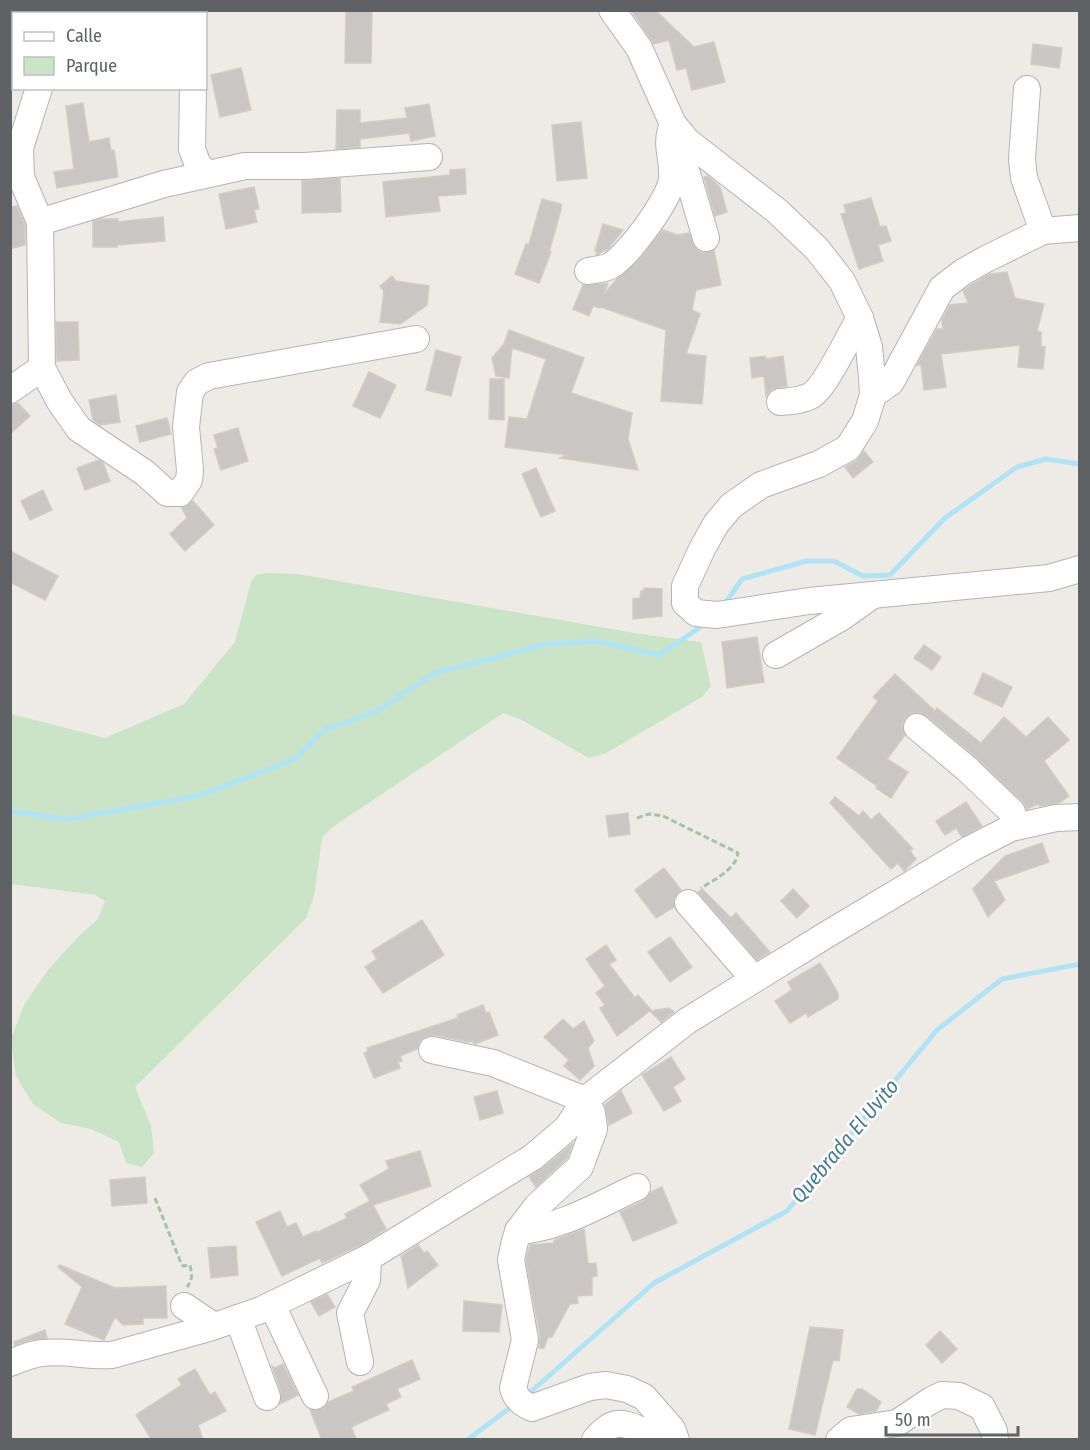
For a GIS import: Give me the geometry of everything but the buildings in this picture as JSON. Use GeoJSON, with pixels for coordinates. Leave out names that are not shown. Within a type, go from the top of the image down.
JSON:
{"type":"FeatureCollection","features":[{"type":"Feature","properties":{"kind":"street"},"geometry":{"type":"LineString","coordinates":[[612,10],[639,48],[673,124],[706,238]]}},
{"type":"Feature","properties":{"kind":"street"},"geometry":{"type":"LineString","coordinates":[[1027,89],[1022,159],[1024,178],[1043,231]]}},
{"type":"Feature","properties":{"kind":"street"},"geometry":{"type":"LineString","coordinates":[[38,90],[19,128],[21,177],[40,222],[42,368],[60,402],[79,429],[136,468],[167,493],[180,493],[189,480],[186,428],[190,392],[197,382],[209,376],[416,339]]}},
{"type":"Feature","properties":{"kind":"street"},"geometry":{"type":"LineString","coordinates":[[193,90],[192,149],[198,165],[208,174]]}},
{"type":"Feature","properties":{"kind":"street"},"geometry":{"type":"LineString","coordinates":[[588,271],[610,266],[650,225],[672,181],[668,136],[673,124]]}},
{"type":"Feature","properties":{"kind":"street"},"geometry":{"type":"LineString","coordinates":[[673,124],[687,141],[777,211],[817,249],[842,281],[860,318],[869,347],[873,395],[865,421],[848,448],[819,464],[761,485],[732,506],[716,524],[702,549],[685,586],[685,603],[696,614],[717,615],[809,601],[1049,578],[1080,569]]}},
{"type":"Feature","properties":{"kind":"street"},"geometry":{"type":"LineString","coordinates":[[40,222],[164,184],[245,166],[305,166],[429,157]]}},
{"type":"Feature","properties":{"kind":"street"},"geometry":{"type":"LineString","coordinates":[[873,395],[891,382],[942,288],[986,259],[1043,231],[1080,228]]}},
{"type":"Feature","properties":{"kind":"street"},"geometry":{"type":"LineString","coordinates":[[780,402],[801,400],[814,394],[824,381],[860,318]]}},
{"type":"Feature","properties":{"kind":"street"},"geometry":{"type":"LineString","coordinates":[[10,390],[42,368]]}},
{"type":"Feature","properties":{"kind":"street"},"geometry":{"type":"LineString","coordinates":[[776,655],[842,617],[873,595]]}},
{"type":"Feature","properties":{"kind":"street"},"geometry":{"type":"LineString","coordinates":[[917,727],[967,769],[1012,812],[1014,827]]}},
{"type":"Feature","properties":{"kind":"street"},"geometry":{"type":"LineString","coordinates":[[10,1363],[42,1353],[96,1357],[112,1355],[226,1322],[272,1305],[368,1258],[533,1157],[567,1128],[585,1100],[687,1021],[754,979],[970,849],[1014,827],[1080,817]]}},
{"type":"Feature","properties":{"kind":"street"},"geometry":{"type":"LineString","coordinates":[[688,903],[754,979]]}},
{"type":"Feature","properties":{"kind":"street"},"geometry":{"type":"LineString","coordinates":[[432,1050],[493,1063],[585,1100],[592,1113],[594,1129],[580,1167],[537,1206],[518,1231],[511,1260],[525,1340],[513,1388],[519,1401],[532,1408],[590,1387],[606,1385],[627,1389],[644,1397],[672,1429],[676,1440]]}},
{"type":"Feature","properties":{"kind":"street"},"geometry":{"type":"LineString","coordinates":[[518,1231],[536,1230],[583,1212],[637,1187]]}},
{"type":"Feature","properties":{"kind":"street"},"geometry":{"type":"LineString","coordinates":[[360,1362],[350,1313],[367,1280],[368,1258]]}},
{"type":"Feature","properties":{"kind":"street"},"geometry":{"type":"LineString","coordinates":[[272,1305],[315,1396]]}},
{"type":"Feature","properties":{"kind":"street"},"geometry":{"type":"LineString","coordinates":[[184,1306],[226,1322],[267,1397]]}},
{"type":"Feature","properties":{"kind":"street"},"geometry":{"type":"LineString","coordinates":[[839,1440],[851,1430],[897,1423],[942,1395],[959,1396],[982,1407],[994,1431],[995,1440]]}},
{"type":"Feature","properties":{"kind":"street"},"geometry":{"type":"LineString","coordinates":[[595,1440],[606,1429],[621,1423],[630,1424],[652,1435],[670,1440]]}},
{"type":"Feature","properties":{"kind":"path"},"geometry":{"type":"LineString","coordinates":[[637,818],[649,814],[663,816],[738,853],[734,863],[726,870],[686,897],[688,903]]}},
{"type":"Feature","properties":{"kind":"path"},"geometry":{"type":"LineString","coordinates":[[155,1198],[181,1263],[183,1266],[190,1265],[192,1277]]}},
{"type":"Feature","properties":{"kind":"green space"},"geometry":{"type":"Polygon","coordinates":[[[298,574],[640,634],[701,642],[711,686],[702,697],[606,753],[589,758],[520,719],[503,713],[330,829],[322,838],[314,896],[306,918],[135,1087],[151,1126],[154,1153],[142,1167],[126,1163],[119,1142],[91,1129],[61,1123],[33,1104],[16,1076],[11,1039],[24,1005],[48,970],[97,920],[105,901],[96,895],[11,884],[11,714],[105,738],[184,704],[235,642],[251,582],[256,575],[298,574]]]}},
{"type":"Feature","properties":{"kind":"waterway"},"geometry":{"type":"LineString","coordinates":[[724,605],[742,579],[807,561],[834,561],[863,576],[890,575],[945,518],[1017,467],[1046,459],[1080,464]]}},
{"type":"Feature","properties":{"kind":"waterway"},"geometry":{"type":"LineString","coordinates":[[10,811],[67,819],[198,796],[295,759],[324,730],[375,712],[435,673],[547,644],[597,641],[659,655],[705,624]]}},
{"type":"Feature","properties":{"kind":"waterway","name":"Quebrada El Uvito"},"geometry":{"type":"LineString","coordinates":[[526,1396],[654,1283],[787,1211],[937,1030],[1002,979],[1080,964]]}},
{"type":"Feature","properties":{"kind":"waterway","name":"Quebrada El Uvito"},"geometry":{"type":"LineString","coordinates":[[467,1440],[514,1405]]}}]}
